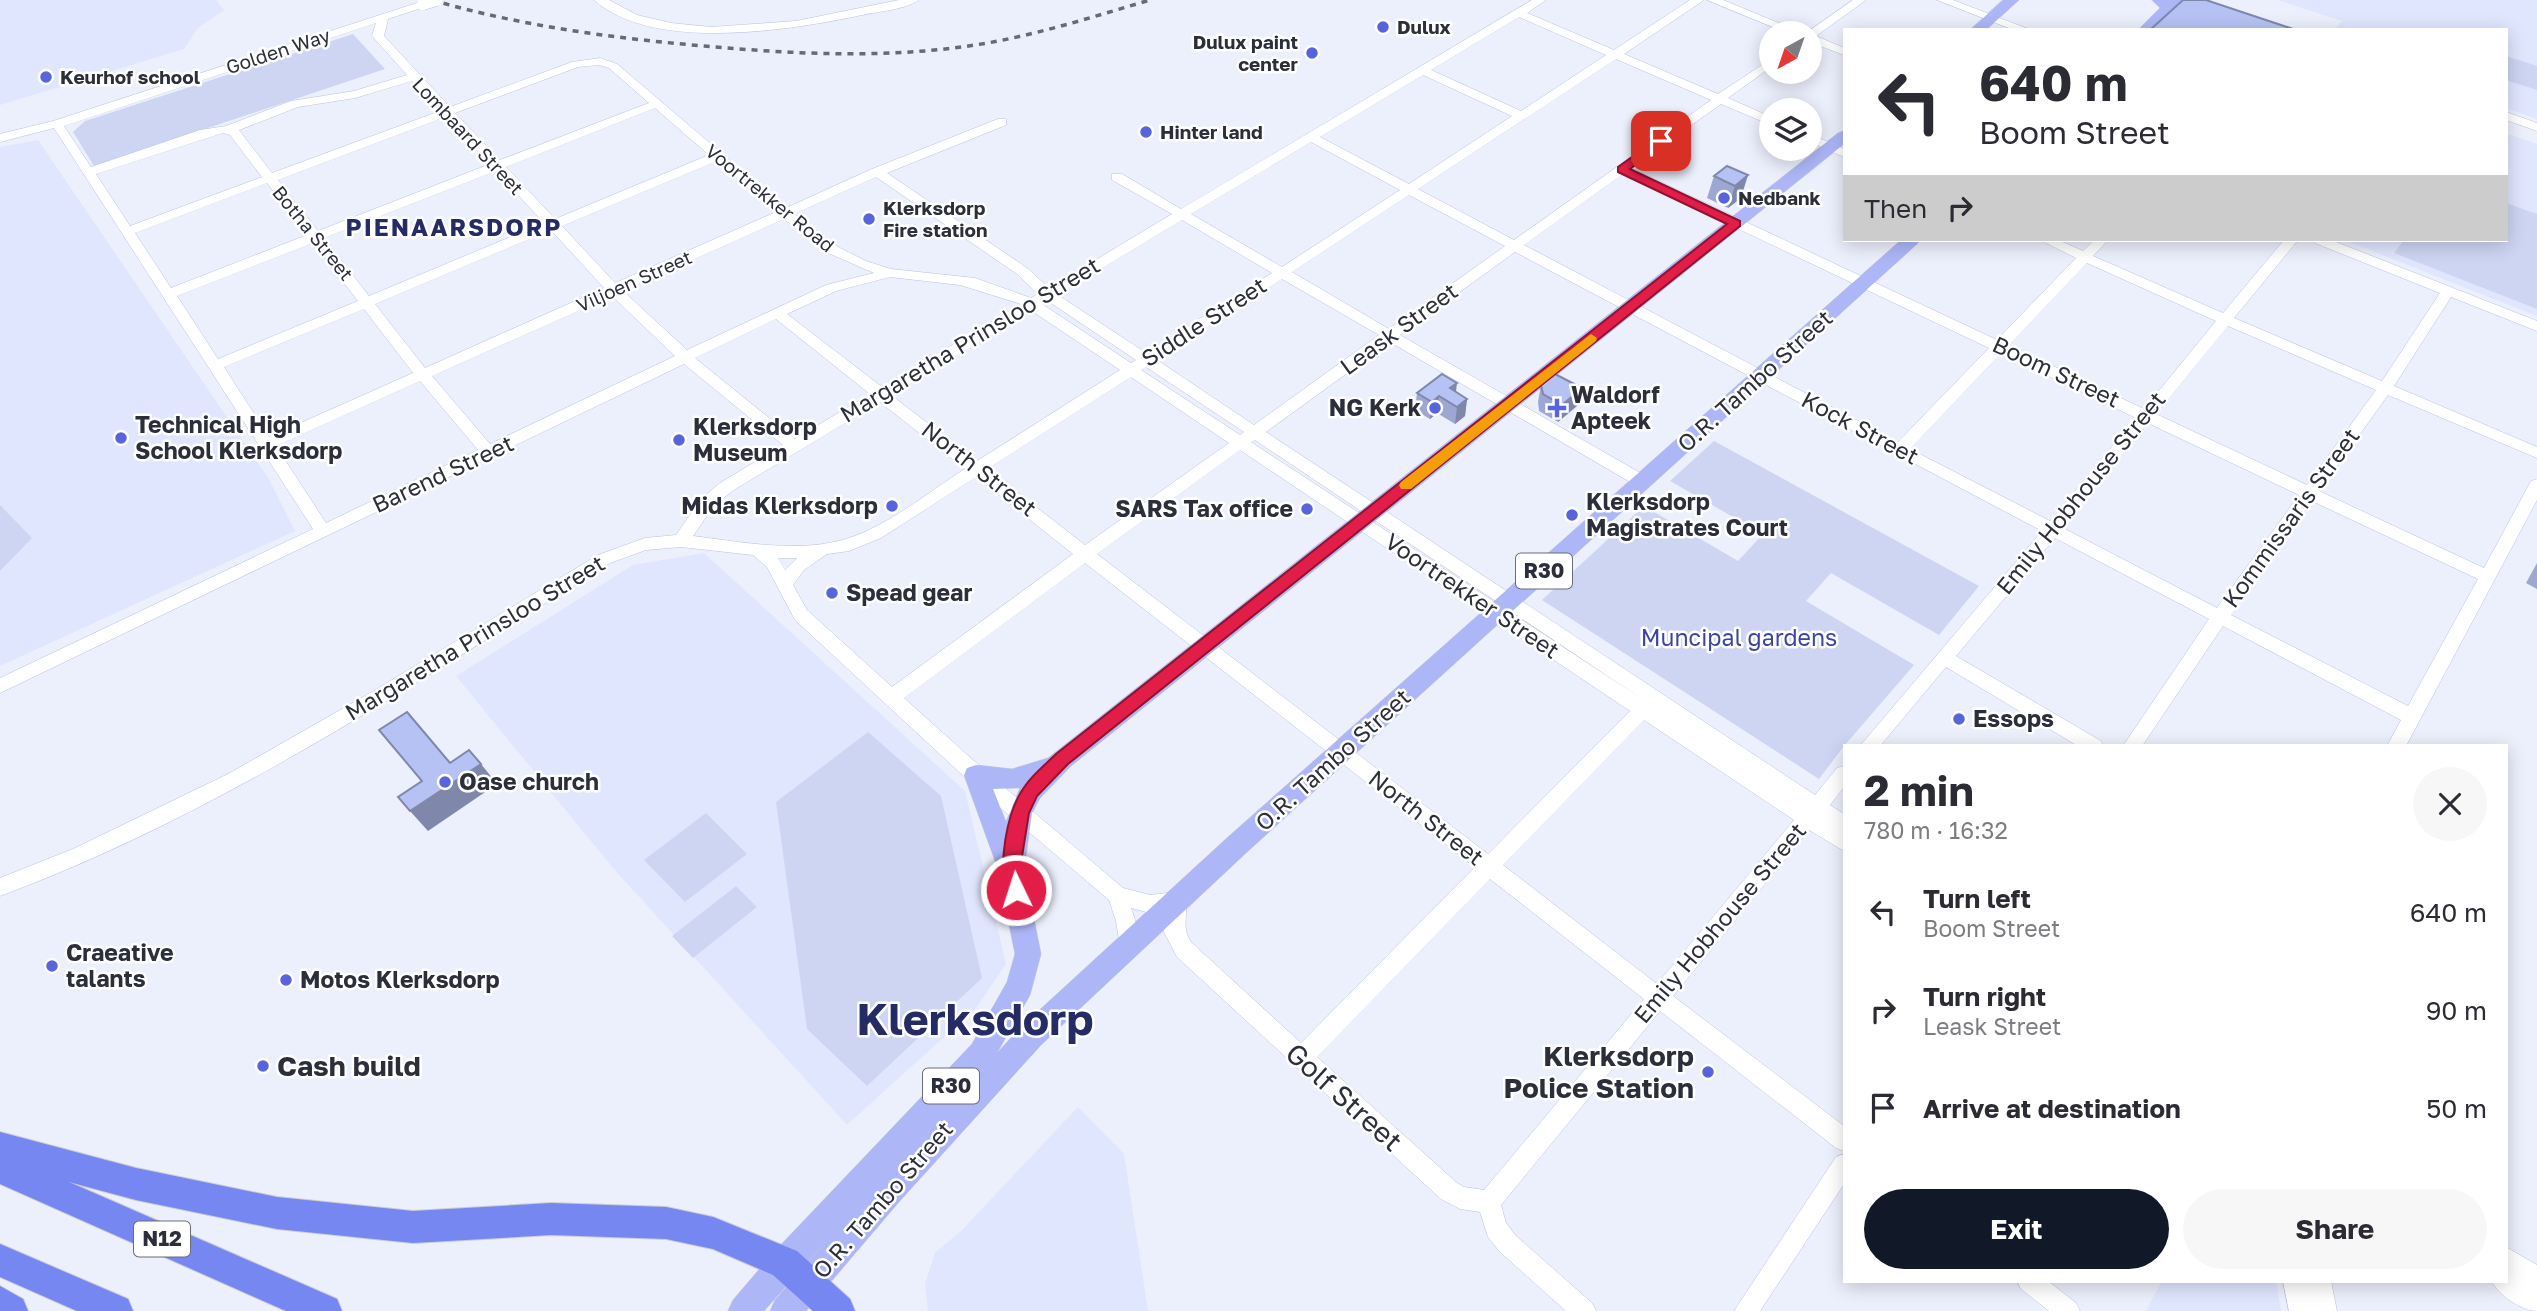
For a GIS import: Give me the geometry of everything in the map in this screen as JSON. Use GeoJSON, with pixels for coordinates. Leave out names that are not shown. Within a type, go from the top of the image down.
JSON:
{"type":"FeatureCollection","features":[{"type":"Feature","properties":{"kind":"highway"},"geometry":{"type":"LineString","coordinates":[[0,1148],[136,1184],[276,1213],[413,1227],[551,1219],[666,1223],[713,1233],[797,1273],[838,1311]]}},
{"type":"Feature","properties":{"kind":"highway","name":"N12"},"geometry":{"type":"LineString","coordinates":[[0,1167],[325,1311]]}},
{"type":"Feature","properties":{"kind":"highway"},"geometry":{"type":"LineString","coordinates":[[0,1260],[116,1311]]}},
{"type":"Feature","properties":{"kind":"highway"},"geometry":{"type":"LineString","coordinates":[[0,1303],[11,1311]]}},
{"type":"Feature","properties":{"kind":"main road"},"geometry":{"type":"LineString","coordinates":[[1980,28],[2012,0]]}},
{"type":"Feature","properties":{"kind":"main road"},"geometry":{"type":"LineString","coordinates":[[2146,28],[2171,2],[2205,9]]}},
{"type":"Feature","properties":{"kind":"main road","name":"R30"},"geometry":{"type":"LineString","coordinates":[[1011,869],[1020,813],[1031,791],[1062,759],[1736,223],[1837,150]]}},
{"type":"Feature","properties":{"kind":"main road","name":"O.R. Tambo Street"},"geometry":{"type":"LineString","coordinates":[[744,1311],[797,1273],[1031,1036],[1128,945],[1909,242]]}},
{"type":"Feature","properties":{"kind":"main road"},"geometry":{"type":"LineString","coordinates":[[976,775],[1006,782],[1021,779],[1062,759]]}},
{"type":"Feature","properties":{"kind":"main road"},"geometry":{"type":"LineString","coordinates":[[976,775],[1011,869]]}},
{"type":"Feature","properties":{"kind":"main road","name":"O.R. Tambo Street"},"geometry":{"type":"LineString","coordinates":[[786,1311],[797,1273],[982,1053],[1020,986],[1028,954],[1011,869]]}},
{"type":"Feature","properties":{"kind":"street","name":"Golden Way"},"geometry":{"type":"LineString","coordinates":[[0,138],[57,124],[436,0]]}},
{"type":"Feature","properties":{"kind":"street"},"geometry":{"type":"LineString","coordinates":[[600,0],[617,11],[647,23],[671,28],[803,24],[913,0]]}},
{"type":"Feature","properties":{"kind":"street","name":"Margaretha Prinsloo Street"},"geometry":{"type":"LineString","coordinates":[[0,887],[73,860],[183,809],[235,781],[604,559],[645,544],[681,541],[707,503],[726,487],[1540,0]]}},
{"type":"Feature","properties":{"kind":"street","name":"Siddle Street"},"geometry":{"type":"LineString","coordinates":[[681,541],[788,553],[849,545],[875,534],[1283,272],[1698,0]]}},
{"type":"Feature","properties":{"kind":"street"},"geometry":{"type":"LineString","coordinates":[[1713,0],[1766,21]]}},
{"type":"Feature","properties":{"kind":"street"},"geometry":{"type":"LineString","coordinates":[[1822,28],[1860,0]]}},
{"type":"Feature","properties":{"kind":"street"},"geometry":{"type":"LineString","coordinates":[[1943,0],[2020,28]]}},
{"type":"Feature","properties":{"kind":"street"},"geometry":{"type":"LineString","coordinates":[[1518,13],[1759,116]]}},
{"type":"Feature","properties":{"kind":"street","name":"Lombaard Street"},"geometry":{"type":"LineString","coordinates":[[383,17],[378,36],[496,167],[614,290],[685,358],[793,445]]}},
{"type":"Feature","properties":{"kind":"street"},"geometry":{"type":"LineString","coordinates":[[1822,42],[1843,52]]}},
{"type":"Feature","properties":{"kind":"street","name":"Voortrekker Road"},"geometry":{"type":"LineString","coordinates":[[446,113],[576,64],[600,61],[613,66],[786,214],[833,250],[861,264],[890,273],[965,282],[1004,283],[1047,294]]}},
{"type":"Feature","properties":{"kind":"street"},"geometry":{"type":"LineString","coordinates":[[1422,70],[1520,115]]}},
{"type":"Feature","properties":{"kind":"street","name":"Leask Street"},"geometry":{"type":"LineString","coordinates":[[893,696],[1241,441],[1759,71]]}},
{"type":"Feature","properties":{"kind":"street"},"geometry":{"type":"LineString","coordinates":[[88,172],[204,133],[229,129],[295,104],[355,94],[413,76]]}},
{"type":"Feature","properties":{"kind":"street"},"geometry":{"type":"LineString","coordinates":[[169,294],[656,104]]}},
{"type":"Feature","properties":{"kind":"street"},"geometry":{"type":"LineString","coordinates":[[128,231],[446,113]]}},
{"type":"Feature","properties":{"kind":"street"},"geometry":{"type":"LineString","coordinates":[[2508,117],[2537,127]]}},
{"type":"Feature","properties":{"kind":"street","name":"Viljoen Street"},"geometry":{"type":"LineString","coordinates":[[267,444],[877,172],[1002,122]]}},
{"type":"Feature","properties":{"kind":"street"},"geometry":{"type":"LineString","coordinates":[[57,124],[323,531]]}},
{"type":"Feature","properties":{"kind":"street","name":"Botha Street"},"geometry":{"type":"LineString","coordinates":[[229,129],[369,302],[423,375],[489,453]]}},
{"type":"Feature","properties":{"kind":"street","name":"Kock Street"},"geometry":{"type":"LineString","coordinates":[[1309,136],[1760,377],[2412,717]]}},
{"type":"Feature","properties":{"kind":"street"},"geometry":{"type":"LineString","coordinates":[[216,365],[718,156]]}},
{"type":"Feature","properties":{"kind":"street","name":"Boom Street"},"geometry":{"type":"LineString","coordinates":[[1622,169],[2488,577]]}},
{"type":"Feature","properties":{"kind":"street"},"geometry":{"type":"LineString","coordinates":[[877,172],[1023,271],[1047,294]]}},
{"type":"Feature","properties":{"kind":"street"},"geometry":{"type":"LineString","coordinates":[[1116,177],[1643,482]]}},
{"type":"Feature","properties":{"kind":"street"},"geometry":{"type":"LineString","coordinates":[[2051,242],[2223,319],[2537,453]]}},
{"type":"Feature","properties":{"kind":"street"},"geometry":{"type":"LineString","coordinates":[[1900,450],[2099,242]]}},
{"type":"Feature","properties":{"kind":"street","name":"Emily Hobhouse Street"},"geometry":{"type":"LineString","coordinates":[[1871,744],[2053,529],[2223,319],[2289,242]]}},
{"type":"Feature","properties":{"kind":"street"},"geometry":{"type":"LineString","coordinates":[[2325,242],[2537,326]]}},
{"type":"Feature","properties":{"kind":"street","name":"Barend Street"},"geometry":{"type":"LineString","coordinates":[[0,686],[777,313],[831,288],[890,273]]}},
{"type":"Feature","properties":{"kind":"street","name":"Voortrekker Road"},"geometry":{"type":"LineString","coordinates":[[965,282],[1030,303]]}},
{"type":"Feature","properties":{"kind":"street","name":"Kommissaris Street"},"geometry":{"type":"LineString","coordinates":[[2133,744],[2220,617],[2385,388],[2449,290]]}},
{"type":"Feature","properties":{"kind":"street","name":"Voortrekker Street"},"geometry":{"type":"LineString","coordinates":[[1047,294],[1256,432],[1368,516],[1502,608],[1812,812],[1843,842]]}},
{"type":"Feature","properties":{"kind":"street","name":"Voortrekker Street"},"geometry":{"type":"LineString","coordinates":[[1030,303],[1241,441],[1368,516]]}},
{"type":"Feature","properties":{"kind":"street","name":"North Street"},"geometry":{"type":"LineString","coordinates":[[777,313],[1843,1139]]}},
{"type":"Feature","properties":{"kind":"street"},"geometry":{"type":"LineString","coordinates":[[2397,744],[2537,485]]}},
{"type":"Feature","properties":{"kind":"street"},"geometry":{"type":"LineString","coordinates":[[785,584],[790,572],[804,560],[825,550]]}},
{"type":"Feature","properties":{"kind":"street"},"geometry":{"type":"LineString","coordinates":[[759,551],[772,563],[801,615],[893,696],[976,775],[1116,895],[1150,904],[1176,901]]}},
{"type":"Feature","properties":{"kind":"street"},"geometry":{"type":"LineString","coordinates":[[1945,658],[2091,744]]}},
{"type":"Feature","properties":{"kind":"street"},"geometry":{"type":"LineString","coordinates":[[1300,1059],[1648,704]]}},
{"type":"Feature","properties":{"kind":"street","name":"Emily Hobhouse Street"},"geometry":{"type":"LineString","coordinates":[[1489,1202],[1843,775]]}},
{"type":"Feature","properties":{"kind":"street","name":"Voortrekker Street"},"geometry":{"type":"LineString","coordinates":[[1812,812],[1843,824]]}},
{"type":"Feature","properties":{"kind":"street"},"geometry":{"type":"LineString","coordinates":[[1116,895],[1126,921],[1128,945]]}},
{"type":"Feature","properties":{"kind":"street","name":"Golf Street"},"geometry":{"type":"LineString","coordinates":[[1176,901],[1172,925],[1177,942],[1300,1059],[1449,1191],[1460,1198],[1489,1202]]}},
{"type":"Feature","properties":{"kind":"street"},"geometry":{"type":"LineString","coordinates":[[1746,1311],[1843,1166]]}},
{"type":"Feature","properties":{"kind":"street"},"geometry":{"type":"LineString","coordinates":[[1489,1202],[1496,1229],[1508,1244],[1584,1311]]}},
{"type":"Feature","properties":{"kind":"street"},"geometry":{"type":"LineString","coordinates":[[2508,1260],[2537,1279]]}},
{"type":"Feature","properties":{"kind":"street"},"geometry":{"type":"LineString","coordinates":[[2032,1283],[2068,1311]]}},
{"type":"Feature","properties":{"kind":"street"},"geometry":{"type":"LineString","coordinates":[[2295,1283],[2301,1311]]}},
{"type":"Feature","properties":{"kind":"street"},"geometry":{"type":"LineString","coordinates":[[2319,1283],[2325,1311]]}},
{"type":"Feature","properties":{"kind":"street"},"geometry":{"type":"LineString","coordinates":[[2507,1283],[2537,1303]]}},
{"type":"Feature","properties":{"kind":"shaded area","name":"Keurhof school"},"geometry":{"type":"Polygon","coordinates":[[[0,0],[216,0],[224,10],[198,28],[184,49],[0,105],[0,0]]]}},
{"type":"Feature","properties":{"kind":"shaded area"},"geometry":{"type":"Polygon","coordinates":[[[2278,0],[2537,0],[2537,119],[2508,109],[2508,28],[2336,28],[2342,21],[2278,0]]]}},
{"type":"Feature","properties":{"kind":"shaded area"},"geometry":{"type":"Polygon","coordinates":[[[2508,134],[2537,144],[2537,316],[2349,242],[2508,242],[2508,134]]]}},
{"type":"Feature","properties":{"kind":"shaded area","name":"Technical High School Klerksdorp"},"geometry":{"type":"Polygon","coordinates":[[[38,140],[269,479],[295,531],[0,666],[0,147],[38,140]]]}},
{"type":"Feature","properties":{"kind":"shaded area"},"geometry":{"type":"Polygon","coordinates":[[[704,553],[965,791],[1006,964],[976,1008],[847,1125],[613,868],[456,676],[633,565],[704,553]]]}},
{"type":"Feature","properties":{"kind":"shaded area"},"geometry":{"type":"Polygon","coordinates":[[[1078,1107],[1124,1154],[1148,1311],[928,1311],[925,1284],[935,1253],[962,1230],[1078,1107]]]}},
{"type":"Feature","properties":{"kind":"shaded area"},"geometry":{"type":"Polygon","coordinates":[[[2161,1283],[2276,1283],[2281,1311],[2146,1311],[2161,1283]]]}},
{"type":"Feature","properties":{"kind":"green space"},"geometry":{"type":"Polygon","coordinates":[[[353,34],[385,69],[94,166],[73,132],[85,121],[353,34]]]}},
{"type":"Feature","properties":{"kind":"green space"},"geometry":{"type":"Polygon","coordinates":[[[2508,57],[2537,66],[2537,90],[2508,81],[2508,57]]]}},
{"type":"Feature","properties":{"kind":"green space"},"geometry":{"type":"Polygon","coordinates":[[[2508,204],[2537,214],[2537,309],[2394,253],[2402,242],[2508,242],[2508,204]]]}},
{"type":"Feature","properties":{"kind":"green space","name":"Muncipal gardens"},"geometry":{"type":"Polygon","coordinates":[[[1714,441],[1979,586],[1939,635],[1831,573],[1806,601],[1914,665],[1843,744],[1819,779],[1542,600],[1644,506],[1738,561],[1763,534],[1670,481],[1714,441]]]}},
{"type":"Feature","properties":{"kind":"green space"},"geometry":{"type":"Polygon","coordinates":[[[0,505],[32,538],[0,571],[0,505]]]}},
{"type":"Feature","properties":{"kind":"green space"},"geometry":{"type":"Polygon","coordinates":[[[868,732],[941,796],[982,978],[867,1086],[807,1029],[776,802],[868,732]]]}},
{"type":"Feature","properties":{"kind":"green space"},"geometry":{"type":"Polygon","coordinates":[[[706,813],[747,854],[685,902],[644,860],[706,813]]]}},
{"type":"Feature","properties":{"kind":"green space"},"geometry":{"type":"Polygon","coordinates":[[[736,886],[757,907],[693,958],[672,936],[736,886]]]}},
{"type":"Feature","properties":{"kind":"building"},"geometry":{"type":"Polygon","coordinates":[[[2183,0],[2206,0],[2290,28],[2152,28],[2183,0]]]}},
{"type":"Feature","properties":{"kind":"building"},"geometry":{"type":"Polygon","coordinates":[[[1727,166],[1748,175],[1735,186],[1714,176],[1727,166]]]}},
{"type":"Feature","properties":{"kind":"building"},"geometry":{"type":"Polygon","coordinates":[[[1442,374],[1457,383],[1450,388],[1467,399],[1457,407],[1439,396],[1432,402],[1417,393],[1442,374]]]}},
{"type":"Feature","properties":{"kind":"building"},"geometry":{"type":"Polygon","coordinates":[[[1555,374],[1582,388],[1562,405],[1543,394],[1541,385],[1555,374]]]}},
{"type":"Feature","properties":{"kind":"building"},"geometry":{"type":"Polygon","coordinates":[[[407,712],[450,763],[469,750],[481,764],[410,811],[398,797],[422,781],[379,730],[407,712]]]}},
{"type":"Feature","properties":{"kind":"railway"},"geometry":{"type":"LineString","coordinates":[[432,0],[499,17],[601,35],[738,49],[839,54],[907,52],[975,45],[1063,26],[1150,0]]}},
{"type":"Feature","properties":{"kind":"slow traffic"},"geometry":{"type":"LineString","coordinates":[[1406,485],[1591,338]]}},
{"type":"Feature","properties":{"kind":"place","name":"Dulux"},"geometry":{"type":"Point","coordinates":[1383,27]}},
{"type":"Feature","properties":{"kind":"place","name":"Dulux paint center"},"geometry":{"type":"Point","coordinates":[1312,53]}},
{"type":"Feature","properties":{"kind":"place","name":"Keurhof school"},"geometry":{"type":"Point","coordinates":[46,77]}},
{"type":"Feature","properties":{"kind":"place","name":"Hinter land"},"geometry":{"type":"Point","coordinates":[1146,132]}},
{"type":"Feature","properties":{"kind":"place","name":"Nedbank"},"geometry":{"type":"Point","coordinates":[1724,198]}},
{"type":"Feature","properties":{"kind":"place","name":"Klerksdorp Fire station"},"geometry":{"type":"Point","coordinates":[869,219]}},
{"type":"Feature","properties":{"kind":"place","name":"NG Kerk"},"geometry":{"type":"Point","coordinates":[1435,408]}},
{"type":"Feature","properties":{"kind":"place","name":"Waldorf Apteek"},"geometry":{"type":"Point","coordinates":[1557,408]}},
{"type":"Feature","properties":{"kind":"place","name":"Technical High School Klerksdorp"},"geometry":{"type":"Point","coordinates":[121,438]}},
{"type":"Feature","properties":{"kind":"place","name":"Klerksdorp Museum"},"geometry":{"type":"Point","coordinates":[679,440]}},
{"type":"Feature","properties":{"kind":"place","name":"Midas Klerksdorp"},"geometry":{"type":"Point","coordinates":[892,506]}},
{"type":"Feature","properties":{"kind":"place","name":"SARS Tax office"},"geometry":{"type":"Point","coordinates":[1307,509]}},
{"type":"Feature","properties":{"kind":"place","name":"Klerksdorp Magistrates Court"},"geometry":{"type":"Point","coordinates":[1572,515]}},
{"type":"Feature","properties":{"kind":"place","name":"Spead gear"},"geometry":{"type":"Point","coordinates":[832,593]}},
{"type":"Feature","properties":{"kind":"place","name":"Essops"},"geometry":{"type":"Point","coordinates":[1959,719]}},
{"type":"Feature","properties":{"kind":"place","name":"Oase church"},"geometry":{"type":"Point","coordinates":[445,782]}},
{"type":"Feature","properties":{"kind":"place","name":"Craeative talants"},"geometry":{"type":"Point","coordinates":[52,966]}},
{"type":"Feature","properties":{"kind":"place","name":"Motos Klerksdorp"},"geometry":{"type":"Point","coordinates":[286,980]}},
{"type":"Feature","properties":{"kind":"place","name":"Cash build"},"geometry":{"type":"Point","coordinates":[263,1066]}},
{"type":"Feature","properties":{"kind":"place","name":"Klerksdorp Police Station"},"geometry":{"type":"Point","coordinates":[1708,1072]}},
{"type":"Feature","properties":{"kind":"district","name":"PIENAARSDORP"},"geometry":{"type":"Point","coordinates":[454,228]}},
{"type":"Feature","properties":{"kind":"district","name":"Klerksdorp"},"geometry":{"type":"Point","coordinates":[975,1020]}},
{"type":"Feature","properties":{"kind":"route"},"geometry":{"type":"LineString","coordinates":[[1016,890],[1011,869],[1020,813],[1031,791],[1062,759],[1736,223],[1622,169],[1661,141]]}}]}
